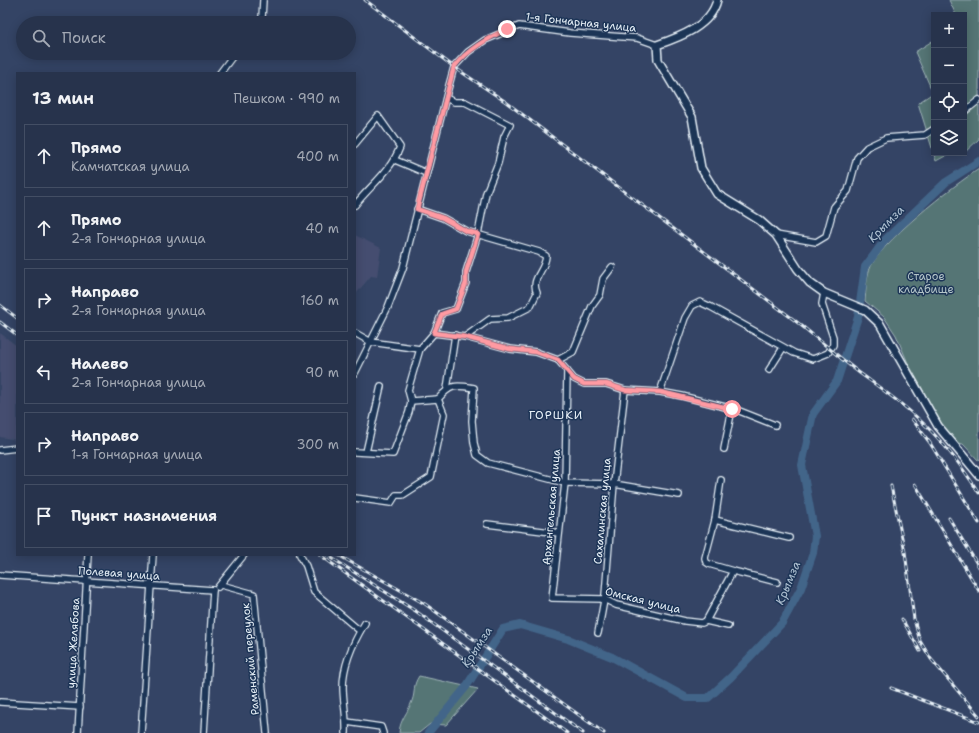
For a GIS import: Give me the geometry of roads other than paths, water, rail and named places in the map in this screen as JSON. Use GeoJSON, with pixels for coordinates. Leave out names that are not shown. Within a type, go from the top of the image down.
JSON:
{"type":"FeatureCollection","features":[{"type":"Feature","properties":{"kind":"street"},"geometry":{"type":"LineString","coordinates":[[262,16],[264,0]]}},
{"type":"Feature","properties":{"kind":"street"},"geometry":{"type":"LineString","coordinates":[[717,0],[715,9],[707,19],[675,39],[657,45],[658,60],[692,118],[701,168],[717,194],[759,220],[776,236],[810,284],[824,293],[865,310],[880,324],[938,426],[979,475]]}},
{"type":"Feature","properties":{"kind":"street","name":"1-я Гончарная улица"},"geometry":{"type":"LineString","coordinates":[[356,371],[388,307],[403,268],[454,67],[461,59],[485,40],[519,26],[570,33],[637,38],[657,45]]}},
{"type":"Feature","properties":{"kind":"street"},"geometry":{"type":"LineString","coordinates":[[221,72],[230,60]]}},
{"type":"Feature","properties":{"kind":"street"},"geometry":{"type":"LineString","coordinates":[[356,452],[393,454],[411,401],[408,390],[420,349],[434,333],[442,314],[456,309],[466,283],[466,272],[478,234],[486,193],[498,163],[504,137],[510,125],[464,102],[454,102],[446,98]]}},
{"type":"Feature","properties":{"kind":"street"},"geometry":{"type":"LineString","coordinates":[[967,110],[979,100]]}},
{"type":"Feature","properties":{"kind":"street"},"geometry":{"type":"LineString","coordinates":[[356,143],[378,116],[400,147],[395,160],[378,182],[356,204]]}},
{"type":"Feature","properties":{"kind":"street"},"geometry":{"type":"LineString","coordinates":[[776,236],[816,242],[826,236],[834,207],[848,191],[857,158],[867,147],[886,138],[925,135],[931,132]]}},
{"type":"Feature","properties":{"kind":"street"},"geometry":{"type":"LineString","coordinates":[[395,160],[426,173]]}},
{"type":"Feature","properties":{"kind":"street"},"geometry":{"type":"LineString","coordinates":[[417,209],[443,218],[466,231],[538,252],[546,256],[545,265],[535,280],[534,287],[537,293],[530,307],[508,318],[490,319],[465,337]]}},
{"type":"Feature","properties":{"kind":"street"},"geometry":{"type":"LineString","coordinates":[[558,360],[573,352],[592,306],[600,295],[603,279],[612,267]]}},
{"type":"Feature","properties":{"kind":"street"},"geometry":{"type":"LineString","coordinates":[[660,392],[685,318],[692,306],[700,302],[784,348],[813,359],[828,353],[833,345],[834,337],[823,312],[822,304],[824,293]]}},
{"type":"Feature","properties":{"kind":"street"},"geometry":{"type":"LineString","coordinates":[[434,333],[455,335],[510,349],[536,352],[558,360],[568,370],[574,379],[584,384],[606,384],[625,390],[660,392],[732,409],[775,424]]}},
{"type":"Feature","properties":{"kind":"street"},"geometry":{"type":"LineString","coordinates":[[356,334],[371,342],[420,349]]}},
{"type":"Feature","properties":{"kind":"street"},"geometry":{"type":"LineString","coordinates":[[447,389],[455,335]]}},
{"type":"Feature","properties":{"kind":"street"},"geometry":{"type":"LineString","coordinates":[[769,370],[784,348]]}},
{"type":"Feature","properties":{"kind":"street","name":"Архангельская улица"},"geometry":{"type":"LineString","coordinates":[[552,598],[565,483],[568,370]]}},
{"type":"Feature","properties":{"kind":"street"},"geometry":{"type":"LineString","coordinates":[[411,401],[438,399],[447,389],[456,385],[474,388],[472,421],[474,443],[478,455],[488,464],[565,483],[614,484],[679,495]]}},
{"type":"Feature","properties":{"kind":"street"},"geometry":{"type":"LineString","coordinates":[[366,452],[381,386]]}},
{"type":"Feature","properties":{"kind":"street","name":"Сахалинская улица"},"geometry":{"type":"LineString","coordinates":[[598,633],[604,599],[614,484],[625,390]]}},
{"type":"Feature","properties":{"kind":"street"},"geometry":{"type":"LineString","coordinates":[[356,498],[391,503],[396,496],[403,495],[430,477],[444,414],[438,399]]}},
{"type":"Feature","properties":{"kind":"street"},"geometry":{"type":"LineString","coordinates":[[724,449],[732,409]]}},
{"type":"Feature","properties":{"kind":"street"},"geometry":{"type":"LineString","coordinates":[[0,450],[16,448]]}},
{"type":"Feature","properties":{"kind":"street"},"geometry":{"type":"LineString","coordinates":[[721,480],[715,520],[705,558],[706,562],[733,571],[776,582]]}},
{"type":"Feature","properties":{"kind":"street"},"geometry":{"type":"LineString","coordinates":[[715,520],[789,538]]}},
{"type":"Feature","properties":{"kind":"street"},"geometry":{"type":"LineString","coordinates":[[487,524],[559,533]]}},
{"type":"Feature","properties":{"kind":"street","name":"улица Желябова"},"geometry":{"type":"LineString","coordinates":[[78,733],[88,556]]}},
{"type":"Feature","properties":{"kind":"street"},"geometry":{"type":"LineString","coordinates":[[141,733],[153,556]]}},
{"type":"Feature","properties":{"kind":"street"},"geometry":{"type":"LineString","coordinates":[[204,733],[213,590],[221,586],[243,556]]}},
{"type":"Feature","properties":{"kind":"street"},"geometry":{"type":"LineString","coordinates":[[300,556],[314,592],[360,631]]}},
{"type":"Feature","properties":{"kind":"street"},"geometry":{"type":"LineString","coordinates":[[706,621],[733,571]]}},
{"type":"Feature","properties":{"kind":"street","name":"Полевая улица"},"geometry":{"type":"LineString","coordinates":[[0,575],[213,590]]}},
{"type":"Feature","properties":{"kind":"street","name":"Раменский переулок"},"geometry":{"type":"LineString","coordinates":[[221,586],[254,594],[267,733]]}},
{"type":"Feature","properties":{"kind":"street","name":"Омская улица"},"geometry":{"type":"LineString","coordinates":[[552,598],[604,599],[616,605],[685,621],[702,623],[706,621],[728,626]]}},
{"type":"Feature","properties":{"kind":"street"},"geometry":{"type":"LineString","coordinates":[[346,733],[347,722],[343,686],[345,672],[351,651],[365,623]]}},
{"type":"Feature","properties":{"kind":"street"},"geometry":{"type":"LineString","coordinates":[[0,702],[80,706]]}},
{"type":"Feature","properties":{"kind":"street"},"geometry":{"type":"LineString","coordinates":[[347,722],[381,727],[383,733]]}},
{"type":"Feature","properties":{"kind":"waterway","name":"Крымза"},"geometry":{"type":"LineString","coordinates":[[428,733],[466,687],[503,629],[520,625],[568,639],[612,657],[687,698],[708,698],[731,677],[782,623],[801,588],[813,553],[815,536],[802,465],[813,414],[837,381],[858,317],[865,267],[885,240],[946,182],[979,161]]}},
{"type":"Feature","properties":{"kind":"railway"},"geometry":{"type":"LineString","coordinates":[[365,0],[454,67],[506,102],[793,319],[857,371],[900,403],[932,432],[960,465],[979,493]]}},
{"type":"Feature","properties":{"kind":"railway"},"geometry":{"type":"LineString","coordinates":[[0,305],[16,317]]}},
{"type":"Feature","properties":{"kind":"railway"},"geometry":{"type":"LineString","coordinates":[[0,322],[16,334]]}},
{"type":"Feature","properties":{"kind":"railway"},"geometry":{"type":"LineString","coordinates":[[912,419],[930,443],[979,523]]}},
{"type":"Feature","properties":{"kind":"railway"},"geometry":{"type":"LineString","coordinates":[[915,484],[979,591]]}},
{"type":"Feature","properties":{"kind":"railway"},"geometry":{"type":"LineString","coordinates":[[891,486],[905,552],[914,619],[920,641],[931,659],[979,716]]}},
{"type":"Feature","properties":{"kind":"railway"},"geometry":{"type":"LineString","coordinates":[[949,518],[979,567]]}},
{"type":"Feature","properties":{"kind":"railway"},"geometry":{"type":"LineString","coordinates":[[321,556],[567,733]]}},
{"type":"Feature","properties":{"kind":"railway"},"geometry":{"type":"LineString","coordinates":[[329,556],[417,612],[583,733]]}},
{"type":"Feature","properties":{"kind":"railway"},"geometry":{"type":"LineString","coordinates":[[340,556],[425,604],[604,733]]}},
{"type":"Feature","properties":{"kind":"railway"},"geometry":{"type":"LineString","coordinates":[[902,619],[920,651]]}},
{"type":"Feature","properties":{"kind":"railway"},"geometry":{"type":"LineString","coordinates":[[891,688],[979,722]]}},
{"type":"Feature","properties":{"kind":"district","name":"ГОРШКИ"},"geometry":{"type":"Point","coordinates":[556,415]}},
{"type":"Feature","properties":{"kind":"park label","name":"Старое кладбище"},"geometry":{"type":"Point","coordinates":[926,282]}}]}
